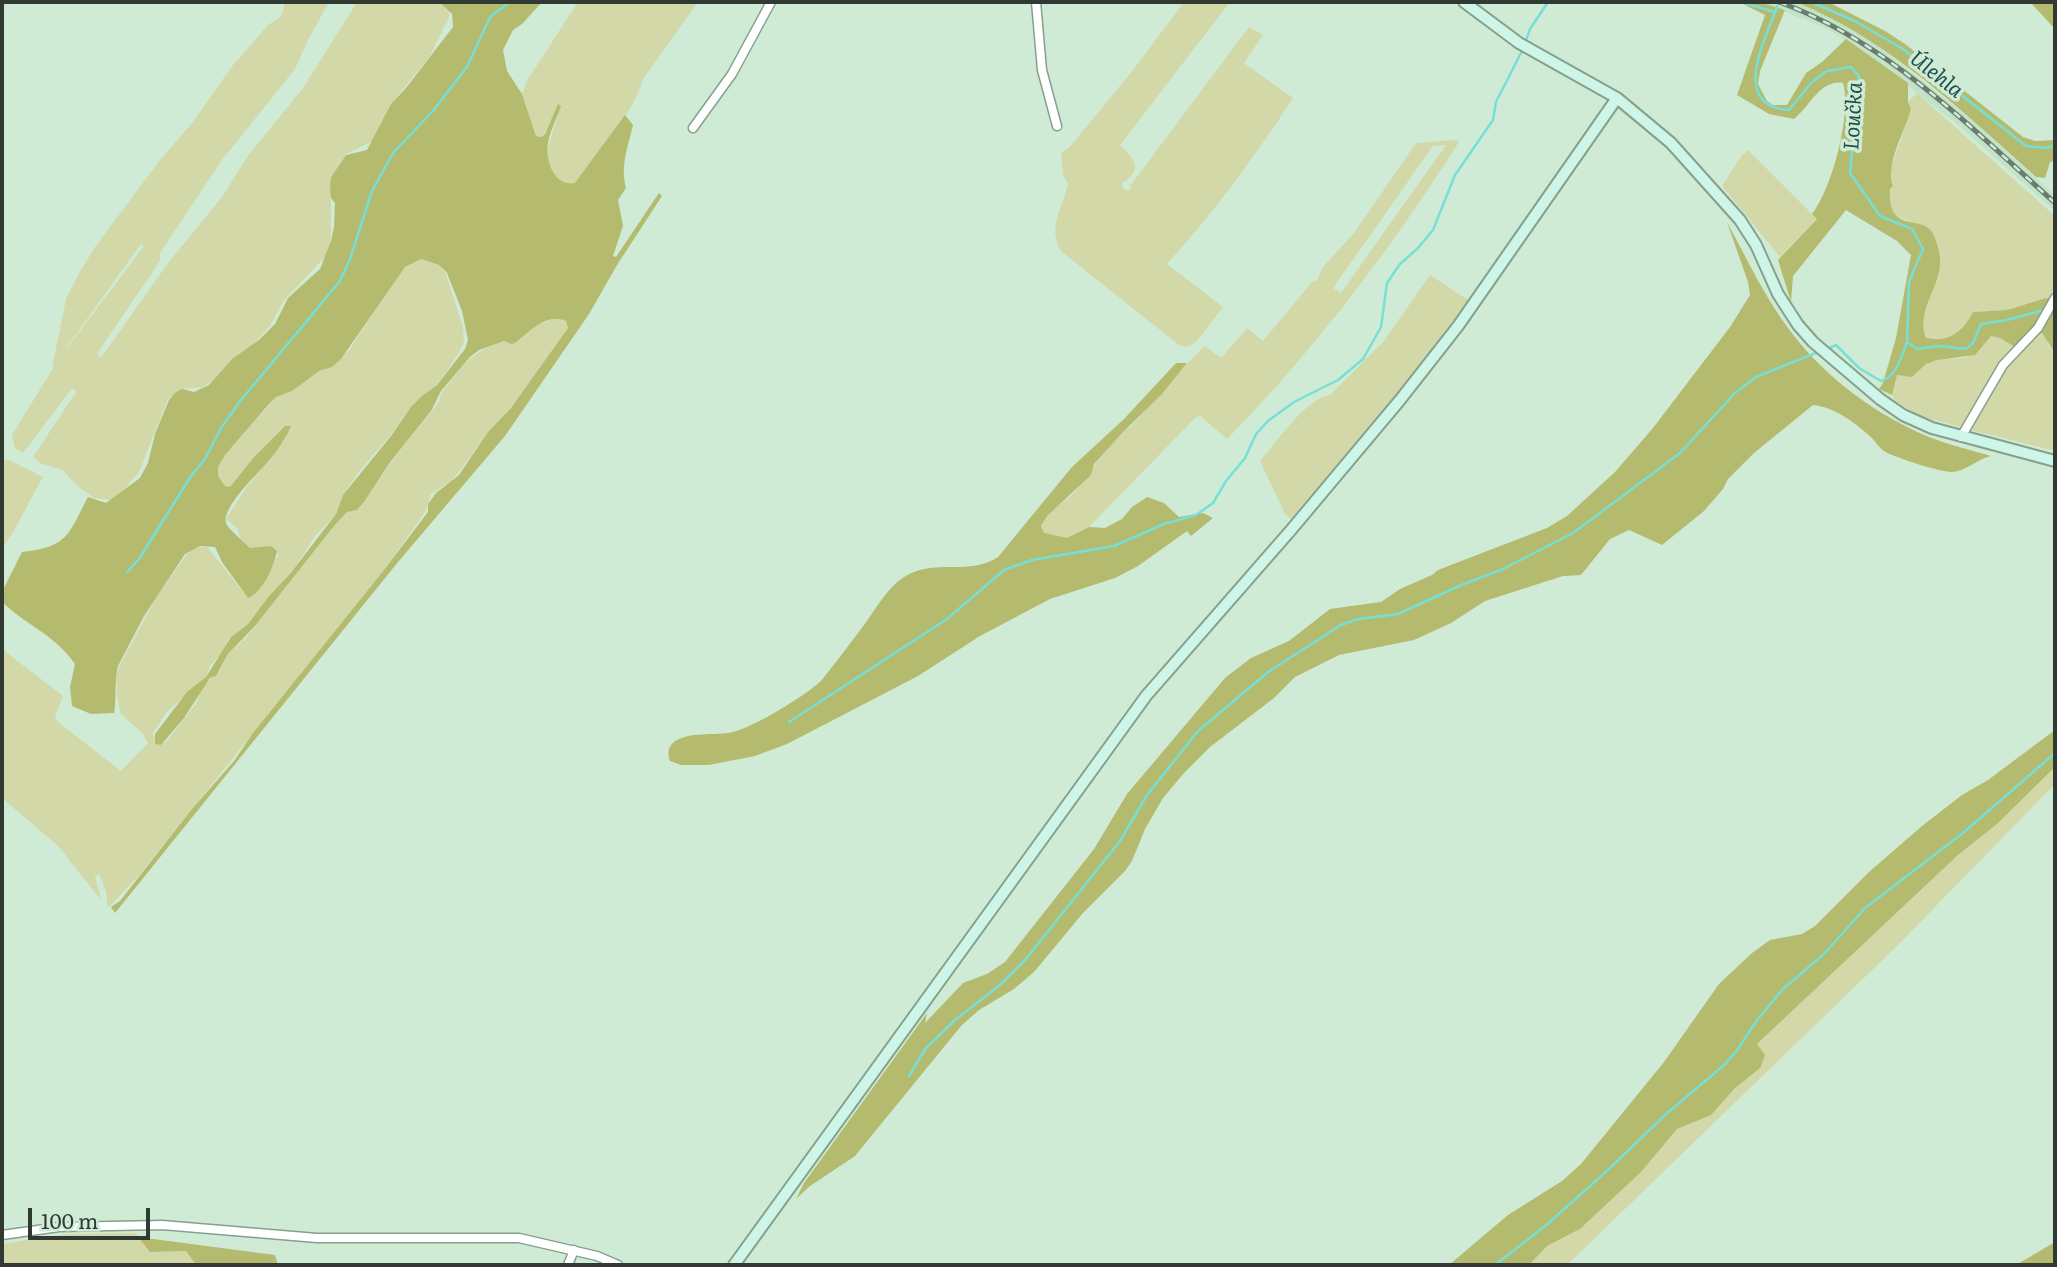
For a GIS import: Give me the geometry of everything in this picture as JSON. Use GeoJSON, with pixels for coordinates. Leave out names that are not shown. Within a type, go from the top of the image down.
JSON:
{"type":"FeatureCollection","features":[{"type":"Feature","properties":{"kind":"street"},"geometry":{"type":"LineString","coordinates":[[693,128],[732,74],[771,2]]}},
{"type":"Feature","properties":{"kind":"street"},"geometry":{"type":"LineString","coordinates":[[1036,2],[1042,70],[1057,126]]}},
{"type":"Feature","properties":{"kind":"street"},"geometry":{"type":"LineString","coordinates":[[1464,2],[1519,43],[1617,98],[1680,152],[1740,220],[1756,245],[1785,307],[1813,342],[1891,408],[1931,428],[2055,461]]}},
{"type":"Feature","properties":{"kind":"street"},"geometry":{"type":"LineString","coordinates":[[734,1265],[1146,696],[1291,530],[1425,368],[1458,326],[1617,98]]}},
{"type":"Feature","properties":{"kind":"street"},"geometry":{"type":"LineString","coordinates":[[1961,437],[2003,365],[2031,336],[2053,301]]}},
{"type":"Feature","properties":{"kind":"street"},"geometry":{"type":"LineString","coordinates":[[2,1235],[59,1227],[162,1225],[317,1238],[519,1238],[597,1256],[618,1265]]}},
{"type":"Feature","properties":{"kind":"street"},"geometry":{"type":"LineString","coordinates":[[568,1265],[574,1250]]}},
{"type":"Feature","properties":{"kind":"shaded area"},"geometry":{"type":"Polygon","coordinates":[[[285,2],[329,2],[295,69],[222,160],[160,253],[160,261],[98,352],[99,357],[168,263],[222,197],[247,157],[303,88],[357,2],[439,2],[449,12],[430,56],[391,104],[373,141],[346,154],[331,177],[331,241],[327,255],[284,300],[271,324],[252,347],[232,359],[203,387],[182,389],[168,399],[139,472],[122,492],[111,500],[94,498],[76,485],[63,470],[42,464],[33,457],[75,390],[72,388],[23,453],[15,448],[12,435],[55,365],[52,368],[66,299],[95,247],[160,160],[192,123],[233,65],[268,25],[281,17],[285,2]],[[141,244],[67,348],[144,246],[141,244]]]}},
{"type":"Feature","properties":{"kind":"shaded area"},"geometry":{"type":"Polygon","coordinates":[[[578,2],[698,2],[643,79],[639,92],[616,130],[581,178],[570,184],[553,173],[549,165],[549,144],[560,104],[541,137],[536,136],[522,94],[528,79],[578,2]]]}},
{"type":"Feature","properties":{"kind":"shaded area"},"geometry":{"type":"Polygon","coordinates":[[[1184,2],[1230,2],[1120,145],[1135,164],[1133,173],[1122,183],[1122,187],[1127,191],[1131,189],[1130,186],[1249,27],[1263,35],[1244,63],[1293,98],[1233,184],[1167,264],[1223,307],[1196,342],[1186,347],[1179,345],[1062,252],[1055,235],[1057,218],[1068,184],[1063,175],[1061,153],[1069,148],[1133,70],[1184,2]]]}},
{"type":"Feature","properties":{"kind":"shaded area"},"geometry":{"type":"Polygon","coordinates":[[[1759,2],[1796,2],[1831,17],[1873,42],[1966,115],[2055,195],[2055,211],[1958,125],[1866,53],[1826,28],[1759,2]]]}},
{"type":"Feature","properties":{"kind":"shaded area"},"geometry":{"type":"Polygon","coordinates":[[[1917,93],[2055,216],[2055,292],[2051,300],[2046,298],[2007,310],[1973,312],[1955,334],[1935,340],[1926,339],[1923,320],[1936,278],[1939,253],[1937,245],[1926,227],[1896,215],[1890,207],[1889,199],[1891,168],[1911,109],[1908,102],[1917,93]]]}},
{"type":"Feature","properties":{"kind":"shaded area"},"geometry":{"type":"Polygon","coordinates":[[[1459,142],[1407,220],[1351,296],[1291,370],[1227,439],[1200,416],[1196,417],[1089,527],[1067,539],[1044,533],[1042,525],[1045,517],[1072,495],[1114,440],[1130,427],[1205,346],[1221,358],[1247,328],[1263,341],[1354,233],[1416,143],[1459,142]],[[1446,145],[1433,146],[1333,288],[1341,293],[1446,145]]]}},
{"type":"Feature","properties":{"kind":"shaded area"},"geometry":{"type":"Polygon","coordinates":[[[1748,150],[1817,219],[1780,257],[1722,186],[1748,150]]]}},
{"type":"Feature","properties":{"kind":"shaded area"},"geometry":{"type":"Polygon","coordinates":[[[421,259],[439,265],[446,274],[463,327],[464,342],[459,353],[438,383],[411,407],[360,470],[343,495],[336,514],[315,536],[291,574],[269,596],[248,624],[229,638],[222,653],[210,666],[206,677],[166,713],[153,733],[156,744],[161,745],[167,741],[197,702],[203,686],[221,669],[228,654],[246,638],[334,526],[347,512],[357,510],[364,502],[397,454],[439,402],[444,389],[467,362],[494,345],[504,341],[511,344],[544,322],[558,319],[566,321],[568,328],[511,408],[488,432],[459,472],[451,481],[431,494],[425,512],[384,570],[140,874],[108,908],[106,891],[99,874],[95,876],[101,900],[58,846],[2,798],[2,649],[63,696],[55,717],[58,722],[121,771],[148,743],[142,733],[121,714],[116,673],[155,599],[187,554],[195,547],[207,547],[248,598],[278,556],[277,551],[250,548],[241,540],[237,528],[226,519],[248,485],[284,441],[291,426],[285,426],[254,457],[230,487],[225,486],[218,476],[218,467],[225,455],[276,397],[292,391],[319,371],[332,367],[350,349],[397,276],[405,267],[421,259]]]}},
{"type":"Feature","properties":{"kind":"shaded area"},"geometry":{"type":"Polygon","coordinates":[[[1430,275],[1468,300],[1416,371],[1291,519],[1285,514],[1260,461],[1302,412],[1321,398],[1330,395],[1383,342],[1430,275]]]}},
{"type":"Feature","properties":{"kind":"shaded area"},"geometry":{"type":"Polygon","coordinates":[[[2039,333],[2045,336],[2055,353],[2055,451],[1971,430],[1970,427],[2001,371],[2039,333]]]}},
{"type":"Feature","properties":{"kind":"shaded area"},"geometry":{"type":"Polygon","coordinates":[[[1991,336],[2015,347],[1998,366],[1963,428],[1918,415],[1894,400],[1891,390],[1897,375],[1915,374],[1925,365],[1937,360],[1967,357],[1991,336]]]}},
{"type":"Feature","properties":{"kind":"shaded area"},"geometry":{"type":"Polygon","coordinates":[[[9,460],[43,477],[2,549],[2,461],[9,460]]]}},
{"type":"Feature","properties":{"kind":"shaded area"},"geometry":{"type":"Polygon","coordinates":[[[2055,767],[2055,784],[1898,945],[1567,1265],[1529,1265],[1547,1246],[1580,1229],[1641,1172],[1677,1129],[1711,1114],[1735,1088],[1760,1067],[1757,1044],[1958,855],[1997,824],[2055,767]]]}},
{"type":"Feature","properties":{"kind":"shaded area"},"geometry":{"type":"Polygon","coordinates":[[[136,1233],[150,1252],[186,1251],[196,1265],[2,1265],[2,1244],[67,1234],[136,1233]]]}},
{"type":"Feature","properties":{"kind":"green space"},"geometry":{"type":"Polygon","coordinates":[[[439,2],[542,2],[513,30],[503,50],[507,71],[522,94],[536,136],[545,134],[558,104],[561,106],[547,150],[552,171],[562,181],[575,183],[625,115],[633,125],[624,164],[626,188],[618,200],[623,226],[613,256],[616,257],[659,193],[662,196],[589,314],[505,436],[398,562],[115,913],[111,907],[120,901],[192,809],[234,761],[253,733],[428,512],[428,504],[436,493],[459,475],[488,432],[511,408],[568,328],[566,321],[551,319],[515,343],[504,341],[479,350],[470,357],[441,391],[431,411],[391,461],[364,502],[357,510],[347,512],[334,526],[255,626],[228,654],[216,676],[210,678],[184,718],[161,745],[155,744],[155,734],[187,692],[206,677],[231,637],[248,624],[290,574],[336,514],[343,495],[411,407],[437,385],[465,349],[468,340],[462,311],[447,273],[439,265],[421,259],[405,267],[341,359],[292,391],[276,397],[225,455],[218,467],[218,476],[225,486],[230,487],[254,457],[285,426],[291,426],[274,454],[242,490],[226,518],[228,527],[250,548],[271,546],[277,551],[270,571],[263,584],[248,598],[222,562],[215,547],[200,546],[185,554],[144,616],[118,666],[114,713],[91,714],[72,706],[70,687],[75,664],[58,645],[2,602],[2,592],[22,552],[49,547],[65,537],[88,497],[106,503],[140,478],[148,463],[155,434],[169,400],[182,389],[194,392],[209,385],[232,359],[259,340],[275,324],[288,298],[320,269],[334,227],[335,203],[331,198],[331,177],[346,155],[367,150],[391,104],[453,27],[452,14],[439,2]]]}},
{"type":"Feature","properties":{"kind":"green space"},"geometry":{"type":"Polygon","coordinates":[[[1739,2],[1759,2],[1785,10],[1760,71],[1758,84],[1767,101],[1773,105],[1787,105],[1806,73],[1846,39],[1908,83],[1908,102],[1911,109],[1894,158],[1891,204],[1894,213],[1900,218],[1928,228],[1938,249],[1938,274],[1924,320],[1926,338],[1942,339],[1955,334],[1973,312],[2007,310],[2046,298],[2055,301],[2055,353],[2042,333],[2015,347],[1991,336],[1975,355],[1937,360],[1926,364],[1912,377],[1897,375],[1892,395],[1879,389],[1896,338],[1911,255],[1897,241],[1846,210],[1793,276],[1791,302],[1778,260],[1817,219],[1812,214],[1827,187],[1842,131],[1845,113],[1843,83],[1828,85],[1821,90],[1794,119],[1769,114],[1737,95],[1765,15],[1739,2]]]}},
{"type":"Feature","properties":{"kind":"green space"},"geometry":{"type":"Polygon","coordinates":[[[1796,2],[1828,2],[1885,31],[2023,137],[2035,141],[2055,140],[2055,160],[2050,162],[2045,178],[2036,177],[1952,103],[1893,57],[1862,36],[1796,2]]]}},
{"type":"Feature","properties":{"kind":"green space"},"geometry":{"type":"Polygon","coordinates":[[[2030,2],[2054,2],[2055,29],[2030,2]]]}},
{"type":"Feature","properties":{"kind":"green space"},"geometry":{"type":"Polygon","coordinates":[[[1727,222],[1773,306],[1805,349],[1836,380],[1871,406],[1909,428],[1937,440],[1991,456],[1951,472],[1927,467],[1884,451],[1867,433],[1845,417],[1813,405],[1754,453],[1728,479],[1704,511],[1662,545],[1629,530],[1610,539],[1581,575],[1563,576],[1485,601],[1451,623],[1414,640],[1339,655],[1295,677],[1274,698],[1210,747],[1184,773],[1163,798],[1125,871],[1083,913],[1034,972],[1014,989],[979,1010],[961,1026],[855,1156],[810,1186],[796,1199],[804,1183],[927,1013],[925,1023],[963,983],[987,974],[1005,962],[1094,849],[1127,794],[1225,678],[1251,658],[1289,641],[1330,609],[1381,602],[1438,570],[1547,528],[1567,516],[1615,472],[1653,428],[1730,327],[1750,295],[1727,222]]]}},
{"type":"Feature","properties":{"kind":"green space"},"geometry":{"type":"Polygon","coordinates":[[[1176,363],[1187,363],[1161,395],[1094,464],[1091,475],[1047,516],[1041,526],[1044,533],[1067,538],[1089,527],[1105,528],[1122,519],[1132,507],[1147,497],[1164,503],[1179,517],[1203,513],[1213,518],[1191,536],[1187,531],[1138,566],[1115,578],[1050,599],[980,636],[918,676],[787,744],[755,756],[709,765],[681,765],[670,761],[669,748],[674,742],[695,735],[743,729],[813,688],[901,579],[920,570],[980,565],[998,557],[1072,467],[1124,419],[1176,363]]]}},
{"type":"Feature","properties":{"kind":"green space"},"geometry":{"type":"Polygon","coordinates":[[[2055,730],[2055,767],[1997,824],[1958,855],[1757,1044],[1765,1055],[1760,1068],[1735,1088],[1711,1115],[1677,1129],[1641,1172],[1580,1229],[1547,1246],[1529,1265],[1449,1265],[1508,1215],[1562,1181],[1581,1164],[1664,1062],[1719,984],[1752,953],[1770,940],[1802,934],[1815,926],[1869,872],[1922,826],[2055,730]]]}},
{"type":"Feature","properties":{"kind":"green space"},"geometry":{"type":"Polygon","coordinates":[[[138,1237],[275,1255],[278,1265],[196,1265],[186,1251],[150,1252],[138,1237]]]}},
{"type":"Feature","properties":{"kind":"green space"},"geometry":{"type":"Polygon","coordinates":[[[2055,1242],[2055,1265],[2016,1265],[2055,1242]]]}},
{"type":"Feature","properties":{"kind":"waterway"},"geometry":{"type":"LineString","coordinates":[[127,572],[139,559],[241,400],[340,281],[372,191],[393,153],[433,111],[467,67],[490,17],[510,2]]}},
{"type":"Feature","properties":{"kind":"waterway"},"geometry":{"type":"LineString","coordinates":[[1525,43],[1530,29],[1548,2]]}},
{"type":"Feature","properties":{"kind":"waterway"},"geometry":{"type":"LineString","coordinates":[[1741,2],[1775,12]]}},
{"type":"Feature","properties":{"kind":"waterway","name":"Loučka"},"geometry":{"type":"LineString","coordinates":[[1779,2],[1757,66],[1756,83],[1760,96],[1770,106],[1789,110],[1811,83],[1827,71],[1851,67],[1859,76],[1850,173],[1880,216],[1912,229],[1923,249],[1909,282],[1907,342],[1917,349],[1940,346],[1966,349],[1973,343],[1981,324],[2044,310]]}},
{"type":"Feature","properties":{"kind":"waterway","name":"Úlehla"},"geometry":{"type":"LineString","coordinates":[[1811,2],[1855,21],[1903,49],[2026,146],[2055,146]]}},
{"type":"Feature","properties":{"kind":"waterway"},"geometry":{"type":"LineString","coordinates":[[789,722],[947,619],[1004,570],[1032,560],[1114,546],[1164,524],[1196,515],[1213,503],[1226,481],[1245,458],[1256,434],[1268,421],[1294,402],[1338,380],[1363,359],[1381,327],[1387,283],[1400,264],[1433,230],[1455,175],[1493,120],[1496,102],[1523,49]]}},
{"type":"Feature","properties":{"kind":"waterway"},"geometry":{"type":"LineString","coordinates":[[1827,349],[1836,345],[1859,368],[1881,381],[1895,370],[1907,342]]}},
{"type":"Feature","properties":{"kind":"waterway"},"geometry":{"type":"LineString","coordinates":[[909,1076],[926,1048],[955,1020],[1000,985],[1026,959],[1120,841],[1147,795],[1197,732],[1268,672],[1341,625],[1358,619],[1398,614],[1503,569],[1573,533],[1680,453],[1735,393],[1756,377],[1818,352]]}},
{"type":"Feature","properties":{"kind":"waterway"},"geometry":{"type":"LineString","coordinates":[[1495,1265],[1544,1227],[1666,1114],[1723,1066],[1783,989],[1824,954],[1865,908],[1963,833],[2055,753]]}},
{"type":"Feature","properties":{"kind":"railway"},"geometry":{"type":"LineString","coordinates":[[1779,2],[1856,39],[1892,63],[1959,117],[2055,203]]}}]}
